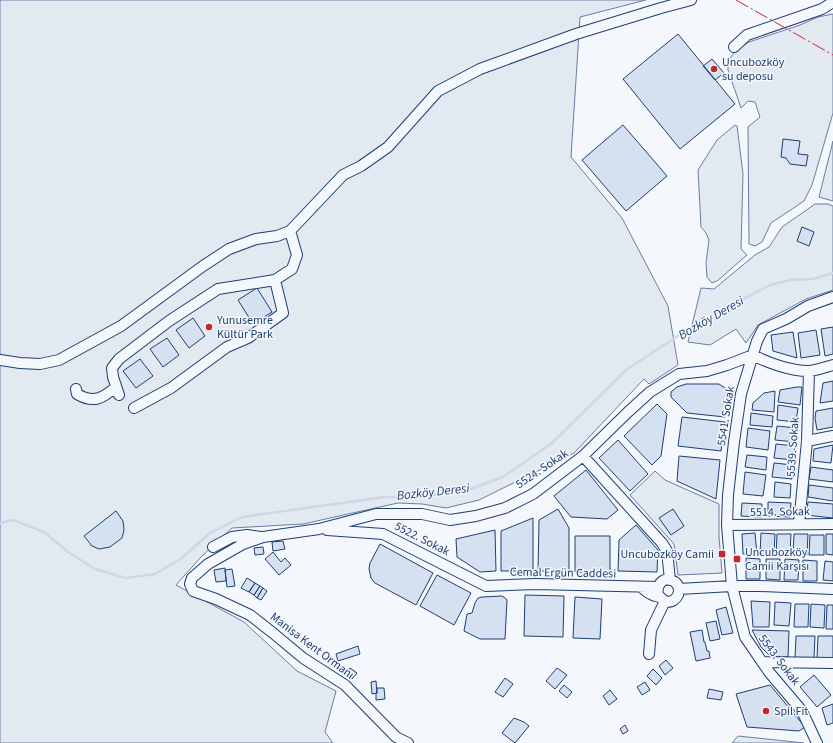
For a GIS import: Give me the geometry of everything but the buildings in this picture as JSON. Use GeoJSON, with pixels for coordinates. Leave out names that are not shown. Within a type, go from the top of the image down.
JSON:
{"type":"FeatureCollection","features":[{"type":"Feature","properties":{"kind":"street"},"geometry":{"type":"LineString","coordinates":[[0,360],[40,364],[59,360],[121,326],[196,271],[229,249],[290,231],[343,175],[361,166],[388,147],[438,91],[480,69],[569,36],[691,0]]}},
{"type":"Feature","properties":{"kind":"street"},"geometry":{"type":"LineString","coordinates":[[734,47],[746,35],[822,9],[833,2]]}},
{"type":"Feature","properties":{"kind":"street"},"geometry":{"type":"LineString","coordinates":[[76,389],[78,394],[84,398],[92,399],[117,391],[112,368],[119,359],[169,321],[218,289],[275,280],[292,269],[297,255],[290,231]]}},
{"type":"Feature","properties":{"kind":"street"},"geometry":{"type":"LineString","coordinates":[[134,408],[171,388],[227,347],[248,338],[283,313],[275,280]]}},
{"type":"Feature","properties":{"kind":"street","name":"5541. Sokak"},"geometry":{"type":"LineString","coordinates":[[732,586],[727,526],[728,494],[741,394],[757,341],[763,329],[786,319],[808,306],[833,297]]}},
{"type":"Feature","properties":{"kind":"street"},"geometry":{"type":"LineString","coordinates":[[753,355],[767,362],[809,371],[833,365]]}},
{"type":"Feature","properties":{"kind":"street","name":"5524. Sokak"},"geometry":{"type":"LineString","coordinates":[[190,584],[192,578],[208,564],[242,544],[263,537],[319,529],[376,514],[422,514],[450,520],[476,516],[505,508],[532,494],[583,456],[650,392],[679,374],[707,371],[727,366],[753,355]]}},
{"type":"Feature","properties":{"kind":"street","name":"5539. Sokak"},"geometry":{"type":"LineString","coordinates":[[799,524],[807,441],[809,371]]}},
{"type":"Feature","properties":{"kind":"street"},"geometry":{"type":"LineString","coordinates":[[807,441],[833,436]]}},
{"type":"Feature","properties":{"kind":"street"},"geometry":{"type":"LineString","coordinates":[[583,456],[662,543],[667,551],[670,580]]}},
{"type":"Feature","properties":{"kind":"street","name":"5514. Sokak"},"geometry":{"type":"LineString","coordinates":[[727,526],[833,524]]}},
{"type":"Feature","properties":{"kind":"street","name":"5522. Sokak"},"geometry":{"type":"LineString","coordinates":[[319,529],[383,534],[486,586]]}},
{"type":"Feature","properties":{"kind":"street"},"geometry":{"type":"LineString","coordinates":[[214,547],[232,537],[247,535],[263,537]]}},
{"type":"Feature","properties":{"kind":"street"},"geometry":{"type":"LineString","coordinates":[[649,654],[652,630],[663,581],[670,580],[676,583],[679,589],[678,596],[675,599],[669,602],[661,595]]}},
{"type":"Feature","properties":{"kind":"street","name":"Manisa Kent Ormanı"},"geometry":{"type":"LineString","coordinates":[[190,584],[193,591],[216,599],[250,615],[303,658],[344,686],[396,737],[408,743]]}},
{"type":"Feature","properties":{"kind":"street","name":"Cemal Ergün Caddesi"},"geometry":{"type":"LineString","coordinates":[[486,586],[536,584],[641,587],[661,595]]}},
{"type":"Feature","properties":{"kind":"street"},"geometry":{"type":"LineString","coordinates":[[679,589],[732,586],[833,589]]}},
{"type":"Feature","properties":{"kind":"street","name":"5543. Sokak"},"geometry":{"type":"LineString","coordinates":[[732,586],[746,637],[769,672],[802,711],[817,743]]}},
{"type":"Feature","properties":{"kind":"street"},"geometry":{"type":"LineString","coordinates":[[762,662],[833,663]]}},
{"type":"Feature","properties":{"kind":"shaded area"},"geometry":{"type":"Polygon","coordinates":[[[0,0],[646,0],[580,17],[571,157],[622,218],[668,306],[678,365],[649,384],[644,379],[574,453],[479,500],[446,508],[422,504],[398,503],[303,524],[232,528],[201,557],[176,585],[244,622],[297,671],[336,691],[325,732],[333,743],[0,743],[0,0]]]}},
{"type":"Feature","properties":{"kind":"shaded area"},"geometry":{"type":"Polygon","coordinates":[[[833,14],[833,113],[812,185],[804,201],[771,223],[762,242],[755,246],[749,244],[748,127],[760,117],[755,102],[748,101],[741,108],[728,70],[728,61],[736,50],[749,42],[800,25],[818,17],[833,14]]]}},
{"type":"Feature","properties":{"kind":"shaded area"},"geometry":{"type":"Polygon","coordinates":[[[735,125],[737,126],[743,174],[741,249],[747,255],[717,281],[712,283],[707,277],[706,263],[709,240],[701,227],[698,170],[717,140],[735,125]]]}},
{"type":"Feature","properties":{"kind":"shaded area"},"geometry":{"type":"Polygon","coordinates":[[[833,141],[833,201],[819,197],[833,141]]]}},
{"type":"Feature","properties":{"kind":"shaded area"},"geometry":{"type":"Polygon","coordinates":[[[815,204],[828,204],[833,206],[833,290],[806,299],[758,325],[746,343],[736,329],[710,345],[688,342],[701,288],[714,289],[755,255],[769,247],[782,227],[815,204]]]}},
{"type":"Feature","properties":{"kind":"shaded area"},"geometry":{"type":"Polygon","coordinates":[[[655,471],[665,480],[719,504],[719,537],[722,573],[678,575],[674,544],[630,495],[655,471]]]}},
{"type":"Feature","properties":{"kind":"shaded area"},"geometry":{"type":"Polygon","coordinates":[[[738,736],[804,743],[732,743],[738,736]]]}},
{"type":"Feature","properties":{"kind":"waterway","name":"Bozköy Deresi"},"geometry":{"type":"LineString","coordinates":[[0,523],[13,520],[44,532],[68,552],[95,569],[126,578],[155,574],[182,558],[210,533],[242,517],[384,497],[413,497],[465,491],[503,477],[552,443],[626,370],[699,322],[770,285],[790,280],[813,279],[833,273]]}},
{"type":"Feature","properties":{"kind":"power"},"geometry":{"type":"LineString","coordinates":[[736,0],[833,55]]}},
{"type":"Feature","properties":{"kind":"place","name":"Uncubozköy su deposu"},"geometry":{"type":"Point","coordinates":[714,69]}},
{"type":"Feature","properties":{"kind":"place","name":"Yunusemre Kültür Park"},"geometry":{"type":"Point","coordinates":[209,327]}},
{"type":"Feature","properties":{"kind":"place","name":"Uncubozköy Camii"},"geometry":{"type":"Point","coordinates":[722,554]}},
{"type":"Feature","properties":{"kind":"place","name":"Uncubozköy Camii Karşısı"},"geometry":{"type":"Point","coordinates":[737,559]}},
{"type":"Feature","properties":{"kind":"place","name":"Spil Fit"},"geometry":{"type":"Point","coordinates":[766,711]}}]}
